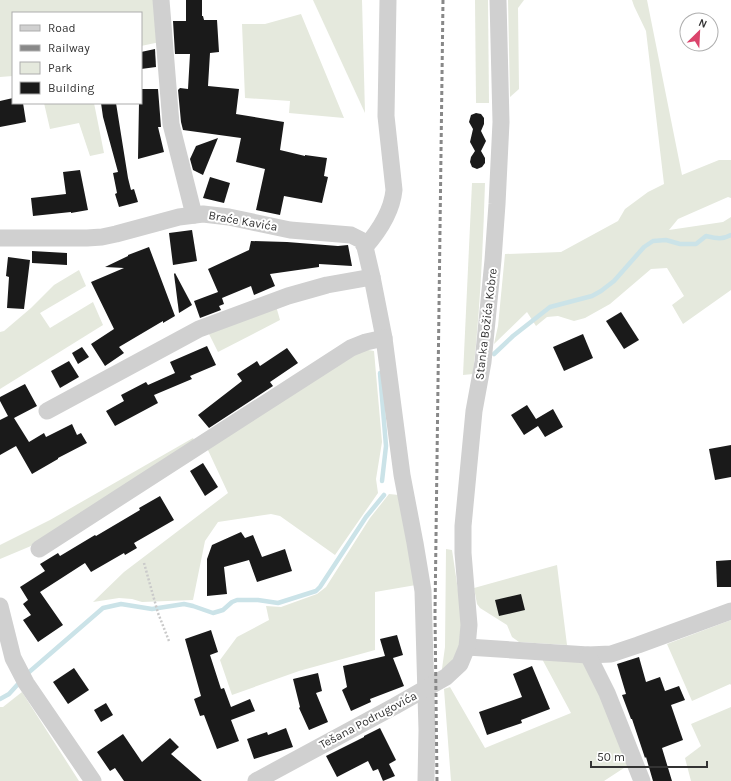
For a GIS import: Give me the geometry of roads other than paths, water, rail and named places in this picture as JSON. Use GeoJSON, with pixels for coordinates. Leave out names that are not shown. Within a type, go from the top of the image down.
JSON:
{"type":"FeatureCollection","features":[{"type":"Feature","properties":{"kind":"street"},"geometry":{"type":"LineString","coordinates":[[161,0],[171,124],[194,215]]}},
{"type":"Feature","properties":{"kind":"street"},"geometry":{"type":"LineString","coordinates":[[388,0],[386,116],[394,190],[388,213],[375,236],[365,247],[384,338],[402,475],[423,591],[427,730],[426,781]]}},
{"type":"Feature","properties":{"kind":"street","name":"Stanka Božića Kobre"},"geometry":{"type":"LineString","coordinates":[[467,647],[469,625],[463,553],[463,526],[474,411],[483,362],[497,204],[501,122],[498,0]]}},
{"type":"Feature","properties":{"kind":"street","name":"Braće Kavića"},"geometry":{"type":"LineString","coordinates":[[0,238],[102,237],[179,217],[215,215],[290,230],[351,235],[361,240],[365,247]]}},
{"type":"Feature","properties":{"kind":"street"},"geometry":{"type":"LineString","coordinates":[[47,412],[199,329],[288,296],[327,285],[372,277]]}},
{"type":"Feature","properties":{"kind":"street"},"geometry":{"type":"LineString","coordinates":[[39,549],[351,348],[366,342],[384,338]]}},
{"type":"Feature","properties":{"kind":"street"},"geometry":{"type":"LineString","coordinates":[[0,606],[13,658],[18,668],[26,683],[93,781]]}},
{"type":"Feature","properties":{"kind":"street"},"geometry":{"type":"LineString","coordinates":[[467,647],[588,655],[611,654],[731,611]]}},
{"type":"Feature","properties":{"kind":"street","name":"Tešana Podrugovića"},"geometry":{"type":"LineString","coordinates":[[256,781],[425,690],[446,677],[460,664],[467,647]]}},
{"type":"Feature","properties":{"kind":"street"},"geometry":{"type":"LineString","coordinates":[[588,655],[607,693],[642,781]]}},
{"type":"Feature","properties":{"kind":"waterway"},"geometry":{"type":"LineString","coordinates":[[494,354],[513,336],[550,307],[592,296],[601,291],[614,281],[644,247],[653,241],[666,240],[680,244],[696,244],[706,236],[722,238],[731,235]]}},
{"type":"Feature","properties":{"kind":"waterway"},"geometry":{"type":"LineString","coordinates":[[380,373],[386,446],[382,481]]}},
{"type":"Feature","properties":{"kind":"waterway"},"geometry":{"type":"LineString","coordinates":[[28,673],[103,608],[121,604],[152,609],[184,604],[213,613],[223,610],[232,602],[237,600],[258,600],[278,603],[316,591],[366,517],[384,495]]}},
{"type":"Feature","properties":{"kind":"waterway"},"geometry":{"type":"LineString","coordinates":[[0,699],[9,694],[19,683]]}},
{"type":"Feature","properties":{"kind":"railway"},"geometry":{"type":"LineString","coordinates":[[437,781],[435,614],[443,0]]}}]}
